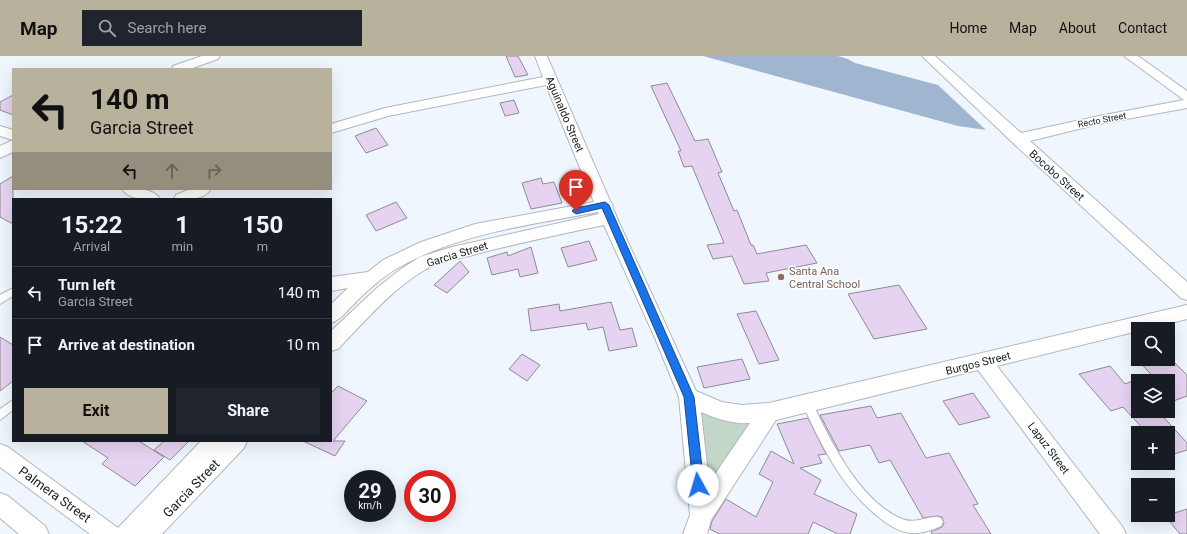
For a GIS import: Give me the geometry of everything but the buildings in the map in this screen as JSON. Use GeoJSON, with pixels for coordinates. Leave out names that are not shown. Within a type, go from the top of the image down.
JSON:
{"type":"FeatureCollection","features":[{"type":"Feature","properties":{"kind":"street"},"geometry":{"type":"LineString","coordinates":[[168,68],[198,56]]}},
{"type":"Feature","properties":{"kind":"street"},"geometry":{"type":"LineString","coordinates":[[181,68],[214,56]]}},
{"type":"Feature","properties":{"kind":"street","name":"Aguinaldo Street"},"geometry":{"type":"LineString","coordinates":[[541,56],[607,212],[689,397],[698,524]]}},
{"type":"Feature","properties":{"kind":"street","name":"Bocobo Street"},"geometry":{"type":"LineString","coordinates":[[928,56],[1187,293]]}},
{"type":"Feature","properties":{"kind":"street"},"geometry":{"type":"LineString","coordinates":[[1130,56],[1187,97]]}},
{"type":"Feature","properties":{"kind":"street"},"geometry":{"type":"LineString","coordinates":[[332,129],[385,112],[551,80]]}},
{"type":"Feature","properties":{"kind":"street","name":"Recto Street"},"geometry":{"type":"LineString","coordinates":[[1017,139],[1099,120],[1187,104]]}},
{"type":"Feature","properties":{"kind":"street"},"geometry":{"type":"LineString","coordinates":[[0,130],[12,136]]}},
{"type":"Feature","properties":{"kind":"street"},"geometry":{"type":"LineString","coordinates":[[0,152],[12,146]]}},
{"type":"Feature","properties":{"kind":"street"},"geometry":{"type":"LineString","coordinates":[[0,164],[12,158]]}},
{"type":"Feature","properties":{"kind":"street"},"geometry":{"type":"LineString","coordinates":[[132,190],[149,198]]}},
{"type":"Feature","properties":{"kind":"street"},"geometry":{"type":"LineString","coordinates":[[184,198],[200,190]]}},
{"type":"Feature","properties":{"kind":"street","name":"Garcia Street"},"geometry":{"type":"LineString","coordinates":[[332,315],[348,298],[389,265],[427,246],[475,230],[607,212]]}},
{"type":"Feature","properties":{"kind":"street","name":"Garcia Street"},"geometry":{"type":"LineString","coordinates":[[332,342],[366,308],[399,279],[422,264],[440,257],[607,212]]}},
{"type":"Feature","properties":{"kind":"street"},"geometry":{"type":"LineString","coordinates":[[332,284],[362,280],[376,276]]}},
{"type":"Feature","properties":{"kind":"street"},"geometry":{"type":"LineString","coordinates":[[332,290],[366,308]]}},
{"type":"Feature","properties":{"kind":"street","name":"Burgos Street"},"geometry":{"type":"LineString","coordinates":[[689,397],[720,411],[742,414],[769,412],[984,362],[1187,312]]}},
{"type":"Feature","properties":{"kind":"street","name":"Lapuz Street"},"geometry":{"type":"LineString","coordinates":[[984,362],[1114,534]]}},
{"type":"Feature","properties":{"kind":"street"},"geometry":{"type":"LineString","coordinates":[[698,524],[769,412]]}},
{"type":"Feature","properties":{"kind":"street","name":"Garcia Street"},"geometry":{"type":"LineString","coordinates":[[127,534],[214,442]]}},
{"type":"Feature","properties":{"kind":"street","name":"Garcia Street"},"geometry":{"type":"LineString","coordinates":[[146,534],[235,442]]}},
{"type":"Feature","properties":{"kind":"street","name":"Palmera Street"},"geometry":{"type":"LineString","coordinates":[[0,454],[109,534]]}},
{"type":"Feature","properties":{"kind":"street"},"geometry":{"type":"LineString","coordinates":[[0,504],[37,534]]}},
{"type":"Feature","properties":{"kind":"lane"},"geometry":{"type":"LineString","coordinates":[[0,300],[12,292]]}},
{"type":"Feature","properties":{"kind":"lane"},"geometry":{"type":"LineString","coordinates":[[807,403],[838,464],[851,484],[876,508],[897,524],[915,528],[936,522]]}},
{"type":"Feature","properties":{"kind":"lane"},"geometry":{"type":"LineString","coordinates":[[0,415],[12,405]]}},
{"type":"Feature","properties":{"kind":"green space"},"geometry":{"type":"Polygon","coordinates":[[[699,412],[725,421],[750,424],[705,495],[699,412]]]}},
{"type":"Feature","properties":{"kind":"water"},"geometry":{"type":"Polygon","coordinates":[[[703,56],[838,56],[855,63],[938,85],[986,130],[958,126],[703,56]]]}},
{"type":"Feature","properties":{"kind":"place","name":"Santa Ana Central School"},"geometry":{"type":"Point","coordinates":[781,277]}},
{"type":"Feature","properties":{"kind":"route"},"geometry":{"type":"LineString","coordinates":[[576,211],[605,205],[609,218],[664,338],[689,397],[698,485]]}}]}
